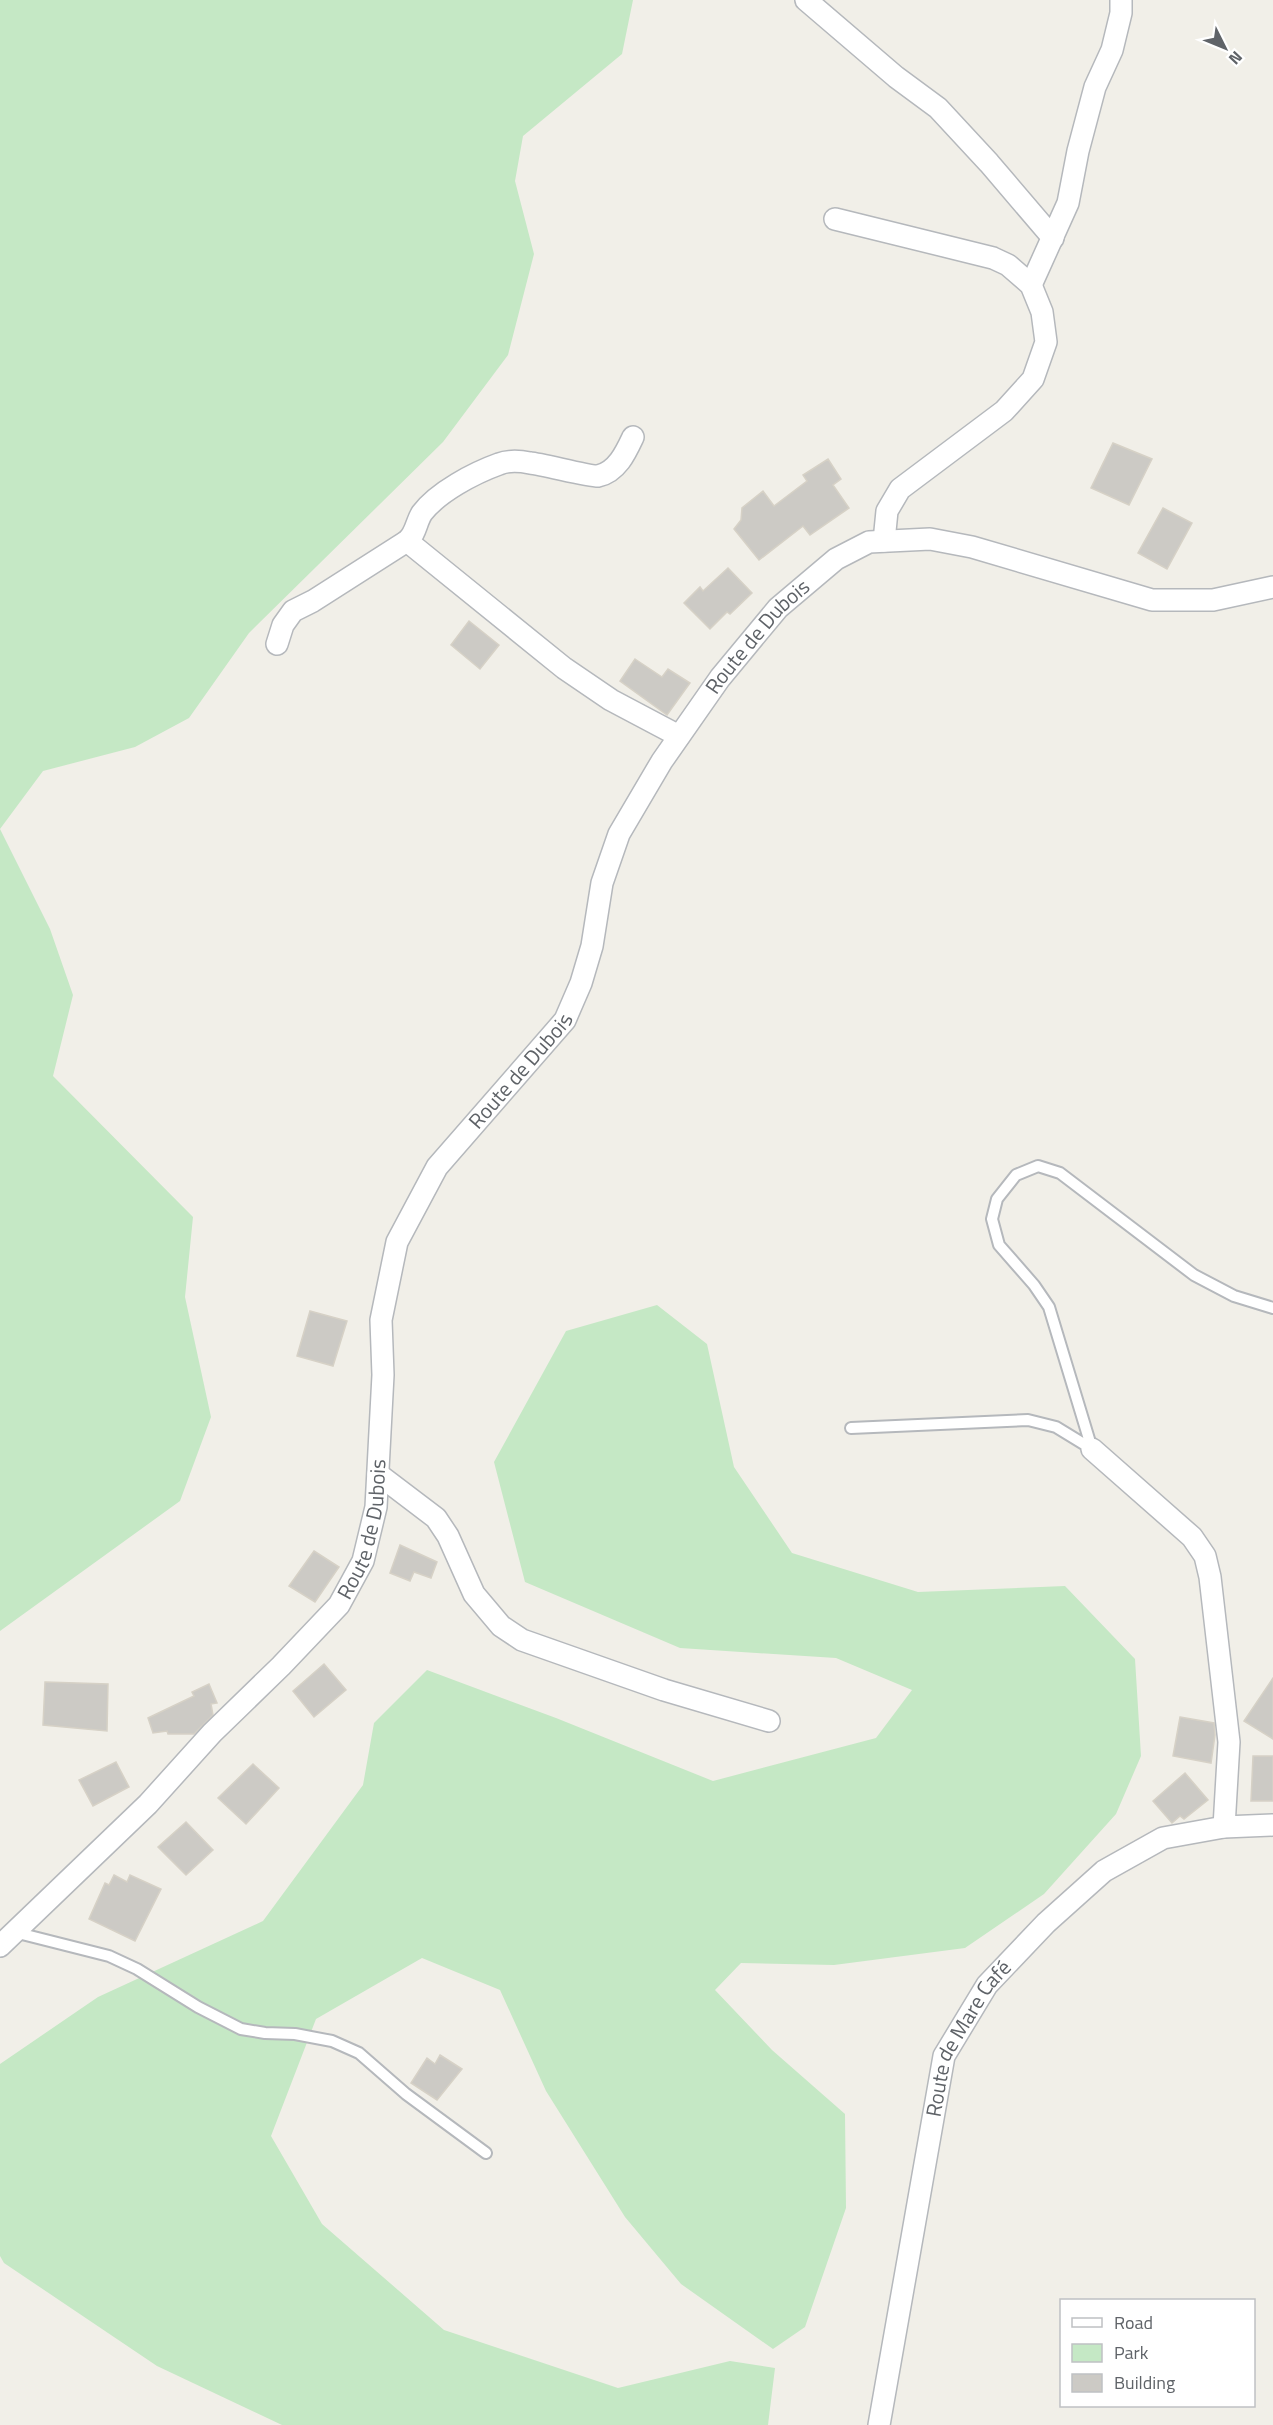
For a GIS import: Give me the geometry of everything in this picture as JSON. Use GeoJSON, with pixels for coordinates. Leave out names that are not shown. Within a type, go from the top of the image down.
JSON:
{"type":"FeatureCollection","features":[{"type":"Feature","properties":{"kind":"street"},"geometry":{"type":"LineString","coordinates":[[806,0],[896,76],[938,108],[1053,238]]}},
{"type":"Feature","properties":{"kind":"street"},"geometry":{"type":"LineString","coordinates":[[1031,285],[1068,203],[1078,151],[1095,87],[1112,50],[1121,13],[1121,0]]}},
{"type":"Feature","properties":{"kind":"street"},"geometry":{"type":"LineString","coordinates":[[835,219],[993,258],[1008,266],[1031,285],[1042,312],[1046,342],[1033,379],[1004,411],[900,489],[887,511],[884,541]]}},
{"type":"Feature","properties":{"kind":"street"},"geometry":{"type":"LineString","coordinates":[[277,644],[283,625],[293,611],[313,601],[406,541],[415,530],[421,515],[433,502],[475,473],[502,462],[519,461],[597,476],[610,470],[623,458],[633,437]]}},
{"type":"Feature","properties":{"kind":"street","name":"Route de Dubois"},"geometry":{"type":"LineString","coordinates":[[7,1939],[148,1804],[212,1734],[339,1605],[363,1561],[376,1507],[383,1376],[381,1320],[396,1242],[437,1167],[565,1020],[582,983],[592,946],[602,883],[619,834],[662,761],[720,678],[778,608],[836,559],[869,542],[930,539],[972,548],[1152,600],[1213,600],[1273,587]]}},
{"type":"Feature","properties":{"kind":"street"},"geometry":{"type":"LineString","coordinates":[[406,541],[564,668],[610,700],[680,736]]}},
{"type":"Feature","properties":{"kind":"street"},"geometry":{"type":"LineString","coordinates":[[1092,1449],[1192,1537],[1205,1556],[1210,1577],[1229,1742],[1224,1827]]}},
{"type":"Feature","properties":{"kind":"street"},"geometry":{"type":"LineString","coordinates":[[378,1474],[435,1518],[448,1536],[474,1594],[501,1626],[522,1640],[664,1690],[769,1721]]}},
{"type":"Feature","properties":{"kind":"street","name":"Route de Mare Café"},"geometry":{"type":"LineString","coordinates":[[879,2425],[945,2056],[987,1985],[1046,1923],[1104,1871],[1163,1838],[1224,1827],[1273,1825]]}},
{"type":"Feature","properties":{"kind":"lane"},"geometry":{"type":"LineString","coordinates":[[1092,1449],[1049,1307],[1034,1285],[999,1245],[992,1219],[997,1199],[1016,1175],[1038,1166],[1060,1173],[1194,1275],[1234,1296],[1273,1308]]}},
{"type":"Feature","properties":{"kind":"lane"},"geometry":{"type":"LineString","coordinates":[[851,1428],[1028,1420],[1056,1426],[1092,1449]]}},
{"type":"Feature","properties":{"kind":"lane"},"geometry":{"type":"LineString","coordinates":[[7,1939],[109,1956],[137,1969],[198,2007],[241,2029],[295,2034],[332,2041],[359,2053],[413,2100],[486,2153]]}},
{"type":"Feature","properties":{"kind":"green space"},"geometry":{"type":"Polygon","coordinates":[[[0,0],[633,0],[622,54],[523,136],[515,181],[534,254],[508,355],[443,442],[249,633],[189,718],[135,747],[43,771],[0,829],[0,0]]]}},
{"type":"Feature","properties":{"kind":"green space"},"geometry":{"type":"Polygon","coordinates":[[[0,829],[50,929],[73,995],[53,1076],[193,1217],[185,1297],[211,1417],[180,1501],[0,1631],[0,829]]]}},
{"type":"Feature","properties":{"kind":"green space"},"geometry":{"type":"Polygon","coordinates":[[[657,1305],[707,1344],[734,1467],[792,1553],[918,1592],[1065,1586],[1135,1659],[1141,1756],[1116,1814],[1044,1894],[965,1948],[834,1965],[741,1963],[715,1990],[772,2050],[845,2114],[846,2208],[805,2327],[773,2349],[681,2284],[625,2217],[546,2091],[500,1990],[422,1958],[316,2019],[271,2136],[322,2224],[444,2330],[618,2388],[730,2361],[775,2368],[768,2425],[282,2425],[157,2366],[4,2263],[0,2256],[0,2064],[98,1997],[263,1921],[363,1785],[374,1723],[427,1670],[556,1718],[713,1781],[876,1738],[912,1690],[836,1658],[680,1648],[525,1582],[494,1462],[566,1331],[657,1305]]]}},
{"type":"Feature","properties":{"kind":"building"},"geometry":{"type":"Polygon","coordinates":[[[1113,443],[1152,459],[1129,505],[1091,488],[1113,443]]]}},
{"type":"Feature","properties":{"kind":"building"},"geometry":{"type":"Polygon","coordinates":[[[828,459],[841,479],[833,485],[849,508],[810,535],[803,526],[759,560],[734,529],[741,520],[742,508],[763,491],[774,506],[807,481],[803,475],[828,459]]]}},
{"type":"Feature","properties":{"kind":"building"},"geometry":{"type":"Polygon","coordinates":[[[1163,508],[1192,523],[1167,569],[1138,553],[1163,508]]]}},
{"type":"Feature","properties":{"kind":"building"},"geometry":{"type":"Polygon","coordinates":[[[728,568],[752,593],[730,614],[727,612],[710,629],[684,603],[700,587],[703,591],[728,568]]]}},
{"type":"Feature","properties":{"kind":"building"},"geometry":{"type":"Polygon","coordinates":[[[469,621],[499,645],[480,669],[451,645],[469,621]]]}},
{"type":"Feature","properties":{"kind":"building"},"geometry":{"type":"Polygon","coordinates":[[[635,659],[662,677],[668,669],[690,683],[667,715],[620,681],[635,659]]]}},
{"type":"Feature","properties":{"kind":"building"},"geometry":{"type":"Polygon","coordinates":[[[310,1311],[347,1321],[333,1366],[297,1356],[310,1311]]]}},
{"type":"Feature","properties":{"kind":"building"},"geometry":{"type":"Polygon","coordinates":[[[400,1545],[437,1562],[431,1578],[414,1572],[410,1581],[390,1573],[400,1545]]]}},
{"type":"Feature","properties":{"kind":"building"},"geometry":{"type":"Polygon","coordinates":[[[314,1551],[339,1567],[315,1602],[289,1586],[314,1551]]]}},
{"type":"Feature","properties":{"kind":"building"},"geometry":{"type":"Polygon","coordinates":[[[324,1664],[346,1690],[314,1717],[293,1691],[324,1664]]]}},
{"type":"Feature","properties":{"kind":"building"},"geometry":{"type":"Polygon","coordinates":[[[1273,1678],[1273,1739],[1244,1721],[1273,1678]]]}},
{"type":"Feature","properties":{"kind":"building"},"geometry":{"type":"Polygon","coordinates":[[[45,1682],[108,1684],[107,1731],[43,1725],[45,1682]]]}},
{"type":"Feature","properties":{"kind":"building"},"geometry":{"type":"Polygon","coordinates":[[[209,1684],[217,1703],[211,1704],[213,1715],[194,1734],[168,1734],[167,1731],[153,1733],[148,1718],[194,1696],[192,1692],[209,1684]]]}},
{"type":"Feature","properties":{"kind":"building"},"geometry":{"type":"Polygon","coordinates":[[[1180,1717],[1214,1723],[1215,1735],[1211,1763],[1173,1756],[1180,1717]]]}},
{"type":"Feature","properties":{"kind":"building"},"geometry":{"type":"Polygon","coordinates":[[[1253,1756],[1273,1756],[1273,1801],[1251,1801],[1253,1756]]]}},
{"type":"Feature","properties":{"kind":"building"},"geometry":{"type":"Polygon","coordinates":[[[116,1762],[129,1787],[93,1806],[79,1780],[116,1762]]]}},
{"type":"Feature","properties":{"kind":"building"},"geometry":{"type":"Polygon","coordinates":[[[253,1764],[279,1788],[246,1824],[218,1798],[253,1764]]]}},
{"type":"Feature","properties":{"kind":"building"},"geometry":{"type":"Polygon","coordinates":[[[1185,1773],[1208,1800],[1184,1819],[1180,1816],[1172,1823],[1153,1801],[1185,1773]]]}},
{"type":"Feature","properties":{"kind":"building"},"geometry":{"type":"Polygon","coordinates":[[[186,1822],[213,1850],[186,1875],[158,1847],[186,1822]]]}},
{"type":"Feature","properties":{"kind":"building"},"geometry":{"type":"Polygon","coordinates":[[[114,1875],[127,1882],[130,1875],[161,1889],[135,1941],[89,1919],[105,1883],[109,1885],[114,1875]]]}},
{"type":"Feature","properties":{"kind":"building"},"geometry":{"type":"Polygon","coordinates":[[[440,2055],[462,2069],[437,2100],[411,2083],[427,2058],[435,2064],[440,2055]]]}}]}
